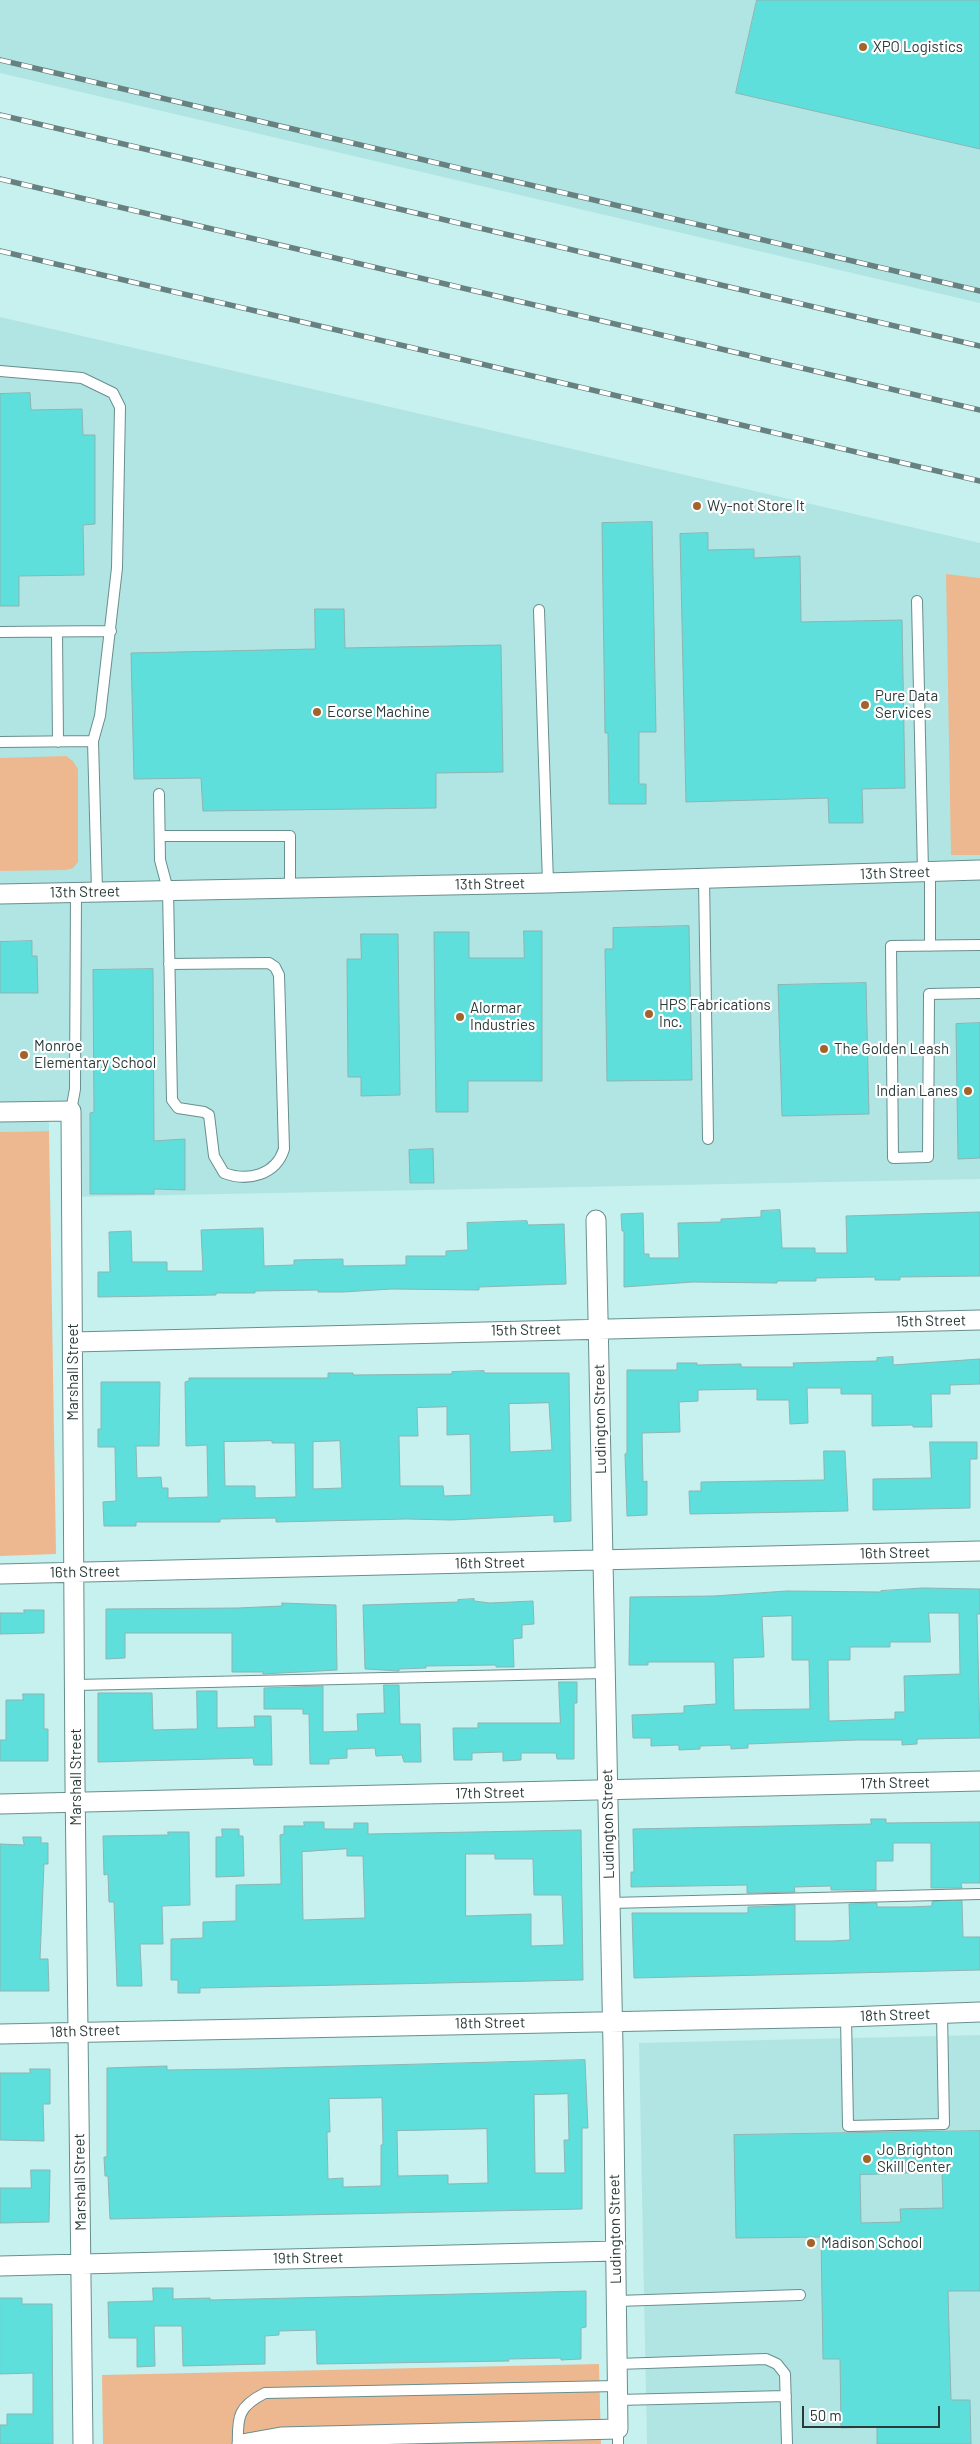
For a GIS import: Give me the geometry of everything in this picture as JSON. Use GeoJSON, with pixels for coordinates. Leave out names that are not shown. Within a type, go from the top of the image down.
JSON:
{"type":"FeatureCollection","features":[{"type":"Feature","properties":{"kind":"street","name":"13th Street"},"geometry":{"type":"LineString","coordinates":[[0,894],[548,883],[980,870]]}},
{"type":"Feature","properties":{"kind":"street"},"geometry":{"type":"LineString","coordinates":[[0,1112],[71,1111]]}},
{"type":"Feature","properties":{"kind":"street","name":"Marshall Street"},"geometry":{"type":"LineString","coordinates":[[71,1111],[76,1685],[75,1801],[83,2444]]}},
{"type":"Feature","properties":{"kind":"street","name":"Ludington Street"},"geometry":{"type":"LineString","coordinates":[[596,1220],[610,1903],[618,2436]]}},
{"type":"Feature","properties":{"kind":"street","name":"15th Street"},"geometry":{"type":"LineString","coordinates":[[73,1342],[980,1320]]}},
{"type":"Feature","properties":{"kind":"street","name":"16th Street"},"geometry":{"type":"LineString","coordinates":[[0,1574],[980,1551]]}},
{"type":"Feature","properties":{"kind":"street","name":"17th Street"},"geometry":{"type":"LineString","coordinates":[[0,1804],[980,1782]]}},
{"type":"Feature","properties":{"kind":"street","name":"18th Street"},"geometry":{"type":"LineString","coordinates":[[0,2034],[612,2020],[846,2017],[980,2012]]}},
{"type":"Feature","properties":{"kind":"street","name":"19th Street"},"geometry":{"type":"LineString","coordinates":[[0,2266],[616,2251]]}},
{"type":"Feature","properties":{"kind":"street"},"geometry":{"type":"LineString","coordinates":[[242,2444],[281,2436],[618,2436]]}},
{"type":"Feature","properties":{"kind":"lane"},"geometry":{"type":"LineString","coordinates":[[0,371],[82,378],[114,393],[120,407],[117,568],[100,716],[93,741],[97,891]]}},
{"type":"Feature","properties":{"kind":"lane"},"geometry":{"type":"LineString","coordinates":[[917,601],[930,946]]}},
{"type":"Feature","properties":{"kind":"lane"},"geometry":{"type":"LineString","coordinates":[[539,610],[548,883]]}},
{"type":"Feature","properties":{"kind":"lane"},"geometry":{"type":"LineString","coordinates":[[0,632],[111,631]]}},
{"type":"Feature","properties":{"kind":"lane"},"geometry":{"type":"LineString","coordinates":[[57,632],[58,742]]}},
{"type":"Feature","properties":{"kind":"lane"},"geometry":{"type":"LineString","coordinates":[[0,742],[93,741]]}},
{"type":"Feature","properties":{"kind":"lane"},"geometry":{"type":"LineString","coordinates":[[159,794],[160,860],[168,890],[170,1042],[174,1104],[178,1108],[204,1112],[209,1115],[214,1156],[218,1166],[224,1173],[242,1177],[265,1173],[280,1160],[284,1149],[279,975],[275,967],[269,964],[169,964]]}},
{"type":"Feature","properties":{"kind":"lane"},"geometry":{"type":"LineString","coordinates":[[160,836],[290,836],[290,888]]}},
{"type":"Feature","properties":{"kind":"lane"},"geometry":{"type":"LineString","coordinates":[[704,878],[708,1139]]}},
{"type":"Feature","properties":{"kind":"lane"},"geometry":{"type":"LineString","coordinates":[[71,1111],[75,1089],[76,892]]}},
{"type":"Feature","properties":{"kind":"lane"},"geometry":{"type":"LineString","coordinates":[[980,945],[891,946],[893,1158],[928,1156],[929,994],[980,993]]}},
{"type":"Feature","properties":{"kind":"lane"},"geometry":{"type":"LineString","coordinates":[[76,1685],[605,1673]]}},
{"type":"Feature","properties":{"kind":"lane"},"geometry":{"type":"LineString","coordinates":[[610,1903],[980,1894]]}},
{"type":"Feature","properties":{"kind":"lane"},"geometry":{"type":"LineString","coordinates":[[846,2017],[848,2126],[944,2124],[942,2013]]}},
{"type":"Feature","properties":{"kind":"lane"},"geometry":{"type":"LineString","coordinates":[[616,2301],[800,2295]]}},
{"type":"Feature","properties":{"kind":"lane"},"geometry":{"type":"LineString","coordinates":[[617,2364],[766,2359],[777,2364],[785,2374],[787,2444]]}},
{"type":"Feature","properties":{"kind":"lane"},"geometry":{"type":"LineString","coordinates":[[238,2444],[238,2420],[248,2401],[265,2394],[618,2393],[786,2396]]}},
{"type":"Feature","properties":{"kind":"shaded area"},"geometry":{"type":"Polygon","coordinates":[[[0,0],[980,0],[980,303],[0,73],[0,0]]]}},
{"type":"Feature","properties":{"kind":"shaded area"},"geometry":{"type":"Polygon","coordinates":[[[0,317],[980,543],[980,1179],[72,1197],[71,1111],[49,1111],[49,1131],[0,1132],[0,317]]]}},
{"type":"Feature","properties":{"kind":"shaded area"},"geometry":{"type":"Polygon","coordinates":[[[946,574],[980,578],[980,855],[951,855],[946,574]]]}},
{"type":"Feature","properties":{"kind":"shaded area"},"geometry":{"type":"Polygon","coordinates":[[[66,756],[73,761],[78,769],[78,862],[73,868],[66,870],[0,871],[0,758],[66,756]]]}},
{"type":"Feature","properties":{"kind":"shaded area"},"geometry":{"type":"Polygon","coordinates":[[[49,1131],[56,1554],[0,1556],[0,1132],[49,1131]]]}},
{"type":"Feature","properties":{"kind":"shaded area","name":"Madison School"},"geometry":{"type":"Polygon","coordinates":[[[980,2035],[980,2444],[647,2444],[639,2043],[980,2035]]]}},
{"type":"Feature","properties":{"kind":"shaded area"},"geometry":{"type":"Polygon","coordinates":[[[599,2364],[601,2444],[103,2444],[102,2375],[599,2364]]]}},
{"type":"Feature","properties":{"kind":"building","name":"XPO Logistics"},"geometry":{"type":"Polygon","coordinates":[[[757,0],[980,0],[980,149],[736,93],[757,0]]]}},
{"type":"Feature","properties":{"kind":"building"},"geometry":{"type":"Polygon","coordinates":[[[30,393],[31,410],[82,409],[83,435],[95,435],[95,524],[83,525],[84,575],[19,576],[19,606],[0,606],[0,394],[30,393]]]}},
{"type":"Feature","properties":{"kind":"building"},"geometry":{"type":"Polygon","coordinates":[[[652,522],[656,732],[639,732],[639,784],[646,784],[646,804],[609,804],[608,733],[605,733],[602,523],[652,522]]]}},
{"type":"Feature","properties":{"kind":"building"},"geometry":{"type":"Polygon","coordinates":[[[708,533],[708,550],[754,549],[754,558],[800,556],[801,622],[902,620],[905,788],[862,789],[863,823],[829,823],[828,798],[686,802],[680,534],[708,533]]]}},
{"type":"Feature","properties":{"kind":"building","name":"Ecorse Machine"},"geometry":{"type":"Polygon","coordinates":[[[315,609],[344,609],[345,648],[501,645],[503,772],[436,773],[436,808],[203,811],[201,778],[134,779],[131,653],[315,649],[315,609]]]}},
{"type":"Feature","properties":{"kind":"building","name":"HPS Fabrications Inc."},"geometry":{"type":"Polygon","coordinates":[[[689,926],[692,1080],[607,1081],[605,949],[613,949],[613,928],[689,926]]]}},
{"type":"Feature","properties":{"kind":"building"},"geometry":{"type":"Polygon","coordinates":[[[524,931],[542,931],[542,1081],[468,1081],[468,1112],[436,1112],[434,932],[469,932],[469,958],[524,958],[524,931]]]}},
{"type":"Feature","properties":{"kind":"building"},"geometry":{"type":"Polygon","coordinates":[[[361,934],[398,934],[400,1095],[361,1096],[361,1077],[348,1077],[347,959],[361,959],[361,934]]]}},
{"type":"Feature","properties":{"kind":"building"},"geometry":{"type":"Polygon","coordinates":[[[32,941],[32,956],[37,956],[38,993],[0,993],[0,942],[32,941]]]}},
{"type":"Feature","properties":{"kind":"building"},"geometry":{"type":"Polygon","coordinates":[[[153,969],[154,1141],[185,1139],[185,1190],[154,1189],[154,1194],[90,1194],[90,1113],[94,1112],[93,970],[153,969]]]}},
{"type":"Feature","properties":{"kind":"building","name":"The Golden Leash"},"geometry":{"type":"Polygon","coordinates":[[[866,983],[869,1114],[782,1116],[778,985],[866,983]]]}},
{"type":"Feature","properties":{"kind":"building","name":"Indian Lanes"},"geometry":{"type":"Polygon","coordinates":[[[980,1023],[980,1158],[958,1159],[956,1024],[980,1023]]]}},
{"type":"Feature","properties":{"kind":"building"},"geometry":{"type":"Polygon","coordinates":[[[433,1149],[434,1183],[410,1183],[409,1150],[433,1149]]]}},
{"type":"Feature","properties":{"kind":"building"},"geometry":{"type":"Polygon","coordinates":[[[780,1210],[782,1248],[815,1248],[815,1253],[847,1253],[846,1216],[980,1212],[980,1276],[900,1277],[900,1280],[875,1280],[875,1277],[816,1278],[816,1281],[777,1281],[777,1283],[693,1282],[624,1287],[624,1231],[622,1231],[621,1214],[643,1213],[644,1254],[649,1254],[649,1258],[679,1258],[678,1223],[721,1222],[721,1219],[761,1217],[761,1211],[780,1210]]]}},
{"type":"Feature","properties":{"kind":"building"},"geometry":{"type":"Polygon","coordinates":[[[527,1221],[528,1225],[564,1224],[566,1284],[479,1287],[479,1290],[255,1291],[255,1293],[216,1293],[216,1295],[98,1297],[98,1272],[110,1272],[109,1232],[131,1231],[132,1262],[167,1262],[167,1271],[203,1271],[201,1230],[263,1228],[264,1266],[294,1265],[294,1260],[343,1259],[343,1266],[406,1265],[406,1256],[446,1256],[446,1251],[468,1250],[467,1223],[527,1221]]]}},
{"type":"Feature","properties":{"kind":"building"},"geometry":{"type":"Polygon","coordinates":[[[893,1357],[893,1365],[980,1359],[980,1384],[950,1385],[950,1394],[931,1394],[932,1427],[913,1427],[913,1425],[872,1426],[872,1394],[841,1394],[841,1388],[807,1388],[808,1423],[790,1424],[789,1400],[757,1400],[757,1389],[698,1390],[698,1401],[679,1402],[680,1432],[642,1433],[643,1482],[647,1481],[647,1515],[627,1516],[625,1454],[627,1453],[627,1370],[677,1370],[677,1363],[697,1363],[697,1365],[741,1364],[741,1367],[794,1367],[793,1363],[877,1361],[877,1358],[893,1357]]]}},
{"type":"Feature","properties":{"kind":"building"},"geometry":{"type":"Polygon","coordinates":[[[452,1372],[569,1373],[571,1521],[554,1522],[554,1515],[451,1520],[406,1519],[276,1522],[276,1518],[220,1519],[220,1522],[136,1522],[136,1526],[104,1526],[103,1502],[116,1501],[115,1447],[98,1447],[98,1429],[101,1429],[101,1382],[160,1382],[159,1446],[136,1446],[137,1478],[161,1477],[162,1488],[168,1488],[168,1498],[208,1497],[207,1445],[186,1446],[185,1382],[189,1381],[189,1378],[328,1378],[328,1373],[353,1373],[353,1375],[452,1374],[452,1372]],[[549,1403],[509,1404],[510,1452],[552,1450],[549,1403]],[[447,1407],[417,1408],[418,1436],[399,1436],[400,1486],[443,1486],[444,1496],[471,1495],[470,1434],[447,1435],[447,1407]],[[272,1441],[224,1442],[225,1486],[255,1486],[255,1498],[296,1497],[295,1443],[272,1443],[272,1441]],[[340,1441],[313,1442],[313,1489],[342,1488],[340,1441]]]}},
{"type":"Feature","properties":{"kind":"building"},"geometry":{"type":"Polygon","coordinates":[[[930,1442],[977,1442],[977,1459],[970,1459],[970,1508],[873,1510],[873,1479],[931,1478],[930,1442]]]}},
{"type":"Feature","properties":{"kind":"building"},"geometry":{"type":"Polygon","coordinates":[[[824,1451],[845,1451],[848,1511],[690,1514],[689,1491],[701,1491],[701,1482],[824,1480],[824,1451]]]}},
{"type":"Feature","properties":{"kind":"building"},"geometry":{"type":"Polygon","coordinates":[[[923,1588],[980,1589],[980,1614],[977,1614],[980,1738],[917,1739],[917,1744],[902,1745],[902,1740],[858,1740],[748,1744],[748,1748],[731,1749],[731,1745],[700,1746],[700,1749],[679,1750],[679,1745],[651,1746],[651,1738],[633,1738],[632,1715],[684,1713],[684,1706],[716,1704],[715,1662],[648,1662],[648,1665],[629,1665],[630,1597],[714,1596],[787,1591],[881,1591],[923,1588]],[[929,1613],[930,1642],[890,1642],[890,1647],[850,1647],[850,1660],[828,1660],[829,1721],[895,1719],[895,1712],[905,1712],[904,1676],[960,1674],[959,1613],[929,1613]],[[792,1616],[762,1617],[764,1657],[733,1658],[734,1710],[810,1709],[809,1660],[792,1660],[792,1616]]]}},
{"type":"Feature","properties":{"kind":"building"},"geometry":{"type":"Polygon","coordinates":[[[474,1599],[474,1601],[490,1603],[533,1601],[534,1624],[522,1625],[522,1638],[513,1639],[514,1667],[496,1667],[496,1665],[426,1666],[426,1668],[399,1669],[399,1671],[365,1669],[363,1605],[458,1602],[458,1600],[474,1599]]]}},
{"type":"Feature","properties":{"kind":"building"},"geometry":{"type":"Polygon","coordinates":[[[282,1603],[336,1605],[337,1670],[263,1674],[263,1672],[232,1672],[232,1633],[125,1633],[125,1658],[106,1659],[106,1609],[238,1608],[282,1606],[282,1603]]]}},
{"type":"Feature","properties":{"kind":"building"},"geometry":{"type":"Polygon","coordinates":[[[24,1610],[44,1610],[44,1633],[0,1634],[0,1613],[24,1613],[24,1610]]]}},
{"type":"Feature","properties":{"kind":"building"},"geometry":{"type":"Polygon","coordinates":[[[559,1682],[577,1682],[577,1703],[574,1703],[574,1759],[557,1759],[556,1753],[521,1753],[521,1760],[503,1761],[503,1752],[472,1753],[472,1760],[454,1760],[453,1728],[478,1728],[478,1723],[560,1723],[559,1682]]]}},
{"type":"Feature","properties":{"kind":"building"},"geometry":{"type":"Polygon","coordinates":[[[384,1685],[399,1685],[400,1724],[420,1724],[421,1762],[404,1762],[402,1755],[376,1756],[375,1748],[347,1749],[347,1758],[329,1759],[329,1764],[310,1764],[309,1714],[303,1714],[303,1709],[264,1709],[264,1688],[323,1686],[323,1732],[358,1731],[357,1714],[384,1713],[384,1685]]]}},
{"type":"Feature","properties":{"kind":"building"},"geometry":{"type":"Polygon","coordinates":[[[197,1691],[217,1691],[217,1728],[255,1727],[254,1716],[271,1716],[272,1765],[254,1765],[253,1758],[98,1762],[98,1693],[152,1693],[153,1730],[197,1729],[197,1691]]]}},
{"type":"Feature","properties":{"kind":"building"},"geometry":{"type":"Polygon","coordinates":[[[23,1694],[44,1694],[44,1729],[48,1729],[48,1761],[0,1761],[0,1740],[6,1740],[6,1700],[23,1700],[23,1694]]]}},
{"type":"Feature","properties":{"kind":"building"},"geometry":{"type":"Polygon","coordinates":[[[871,1819],[886,1819],[886,1823],[980,1822],[980,1883],[961,1883],[962,1888],[931,1888],[931,1843],[893,1843],[893,1861],[876,1861],[876,1890],[831,1890],[831,1886],[794,1887],[795,1892],[747,1893],[747,1885],[631,1887],[631,1872],[634,1872],[633,1829],[871,1824],[871,1819]]]}},
{"type":"Feature","properties":{"kind":"building"},"geometry":{"type":"Polygon","coordinates":[[[304,1822],[324,1822],[324,1829],[354,1829],[354,1823],[368,1823],[368,1834],[581,1830],[583,1980],[200,1988],[200,1993],[178,1993],[178,1980],[171,1980],[171,1939],[203,1938],[203,1922],[236,1921],[236,1885],[281,1884],[280,1835],[284,1834],[284,1826],[304,1826],[304,1822]],[[347,1849],[302,1852],[303,1920],[365,1918],[363,1856],[347,1856],[347,1849]],[[466,1854],[466,1916],[531,1914],[531,1946],[564,1945],[562,1895],[534,1895],[533,1859],[495,1859],[495,1854],[466,1854]]]}},
{"type":"Feature","properties":{"kind":"building"},"geometry":{"type":"Polygon","coordinates":[[[222,1829],[239,1829],[239,1836],[243,1836],[244,1876],[216,1877],[216,1837],[222,1837],[222,1829]]]}},
{"type":"Feature","properties":{"kind":"building"},"geometry":{"type":"Polygon","coordinates":[[[168,1832],[189,1832],[190,1905],[162,1906],[163,1944],[140,1944],[142,1986],[117,1986],[114,1902],[109,1902],[108,1874],[104,1875],[103,1836],[168,1835],[168,1832]]]}},
{"type":"Feature","properties":{"kind":"building"},"geometry":{"type":"Polygon","coordinates":[[[23,1837],[41,1837],[41,1843],[48,1843],[48,1864],[44,1864],[40,1959],[48,1959],[49,1991],[0,1991],[0,1844],[24,1845],[23,1837]]]}},
{"type":"Feature","properties":{"kind":"building"},"geometry":{"type":"Polygon","coordinates":[[[962,1901],[963,1937],[980,1937],[980,1970],[634,1978],[632,1913],[748,1913],[748,1907],[795,1905],[795,1941],[832,1941],[850,1940],[849,1904],[877,1903],[877,1907],[910,1907],[932,1906],[932,1902],[962,1901]]]}},
{"type":"Feature","properties":{"kind":"building"},"geometry":{"type":"Polygon","coordinates":[[[585,2060],[588,2128],[582,2128],[582,2209],[110,2219],[108,2176],[105,2176],[104,2157],[107,2157],[107,2068],[167,2066],[167,2070],[585,2060]],[[568,2094],[534,2095],[535,2173],[565,2173],[564,2140],[569,2140],[568,2094]],[[382,2098],[329,2099],[330,2132],[327,2132],[328,2179],[343,2178],[343,2187],[381,2186],[381,2145],[383,2145],[382,2098]],[[487,2129],[397,2131],[398,2176],[448,2175],[448,2184],[488,2183],[487,2129]]]}},
{"type":"Feature","properties":{"kind":"building"},"geometry":{"type":"Polygon","coordinates":[[[30,2069],[50,2069],[50,2104],[43,2104],[44,2141],[0,2140],[0,2073],[30,2073],[30,2069]]]}},
{"type":"Feature","properties":{"kind":"building"},"geometry":{"type":"Polygon","coordinates":[[[980,2131],[980,2291],[948,2291],[951,2400],[970,2400],[971,2444],[877,2444],[877,2427],[841,2428],[840,2359],[823,2359],[821,2237],[736,2238],[734,2135],[980,2131]],[[942,2172],[860,2175],[861,2223],[901,2222],[900,2209],[943,2208],[942,2172]]]}},
{"type":"Feature","properties":{"kind":"building"},"geometry":{"type":"Polygon","coordinates":[[[31,2170],[50,2170],[49,2222],[0,2223],[0,2188],[31,2188],[31,2170]]]}},
{"type":"Feature","properties":{"kind":"building"},"geometry":{"type":"Polygon","coordinates":[[[153,2288],[173,2288],[173,2299],[210,2298],[210,2300],[586,2291],[586,2327],[581,2328],[581,2359],[317,2364],[316,2330],[279,2331],[279,2335],[265,2336],[265,2364],[183,2366],[182,2326],[154,2326],[155,2366],[137,2367],[137,2338],[109,2338],[108,2302],[153,2301],[153,2288]]]}},
{"type":"Feature","properties":{"kind":"building"},"geometry":{"type":"Polygon","coordinates":[[[0,2298],[22,2298],[22,2304],[52,2304],[53,2444],[0,2444],[0,2425],[7,2425],[7,2414],[33,2414],[33,2373],[0,2374],[0,2298]]]}},
{"type":"Feature","properties":{"kind":"railway"},"geometry":{"type":"LineString","coordinates":[[0,60],[980,291]]}},
{"type":"Feature","properties":{"kind":"railway"},"geometry":{"type":"LineString","coordinates":[[0,115],[980,346]]}},
{"type":"Feature","properties":{"kind":"railway"},"geometry":{"type":"LineString","coordinates":[[0,179],[980,410]]}},
{"type":"Feature","properties":{"kind":"railway"},"geometry":{"type":"LineString","coordinates":[[0,251],[980,481]]}},
{"type":"Feature","properties":{"kind":"place","name":"XPO Logistics"},"geometry":{"type":"Point","coordinates":[863,47]}},
{"type":"Feature","properties":{"kind":"place","name":"Wy-not Store It"},"geometry":{"type":"Point","coordinates":[697,506]}},
{"type":"Feature","properties":{"kind":"place","name":"Pure Data Services"},"geometry":{"type":"Point","coordinates":[865,705]}},
{"type":"Feature","properties":{"kind":"place","name":"Ecorse Machine"},"geometry":{"type":"Point","coordinates":[317,712]}},
{"type":"Feature","properties":{"kind":"place","name":"HPS Fabrications Inc."},"geometry":{"type":"Point","coordinates":[649,1014]}},
{"type":"Feature","properties":{"kind":"place","name":"Alormar Industries"},"geometry":{"type":"Point","coordinates":[460,1017]}},
{"type":"Feature","properties":{"kind":"place","name":"The Golden Leash"},"geometry":{"type":"Point","coordinates":[824,1049]}},
{"type":"Feature","properties":{"kind":"place","name":"Monroe Elementary School"},"geometry":{"type":"Point","coordinates":[24,1055]}},
{"type":"Feature","properties":{"kind":"place","name":"Indian Lanes"},"geometry":{"type":"Point","coordinates":[968,1091]}},
{"type":"Feature","properties":{"kind":"place","name":"Jo Brighton Skill Center"},"geometry":{"type":"Point","coordinates":[867,2159]}},
{"type":"Feature","properties":{"kind":"place","name":"Madison School"},"geometry":{"type":"Point","coordinates":[811,2243]}}]}
